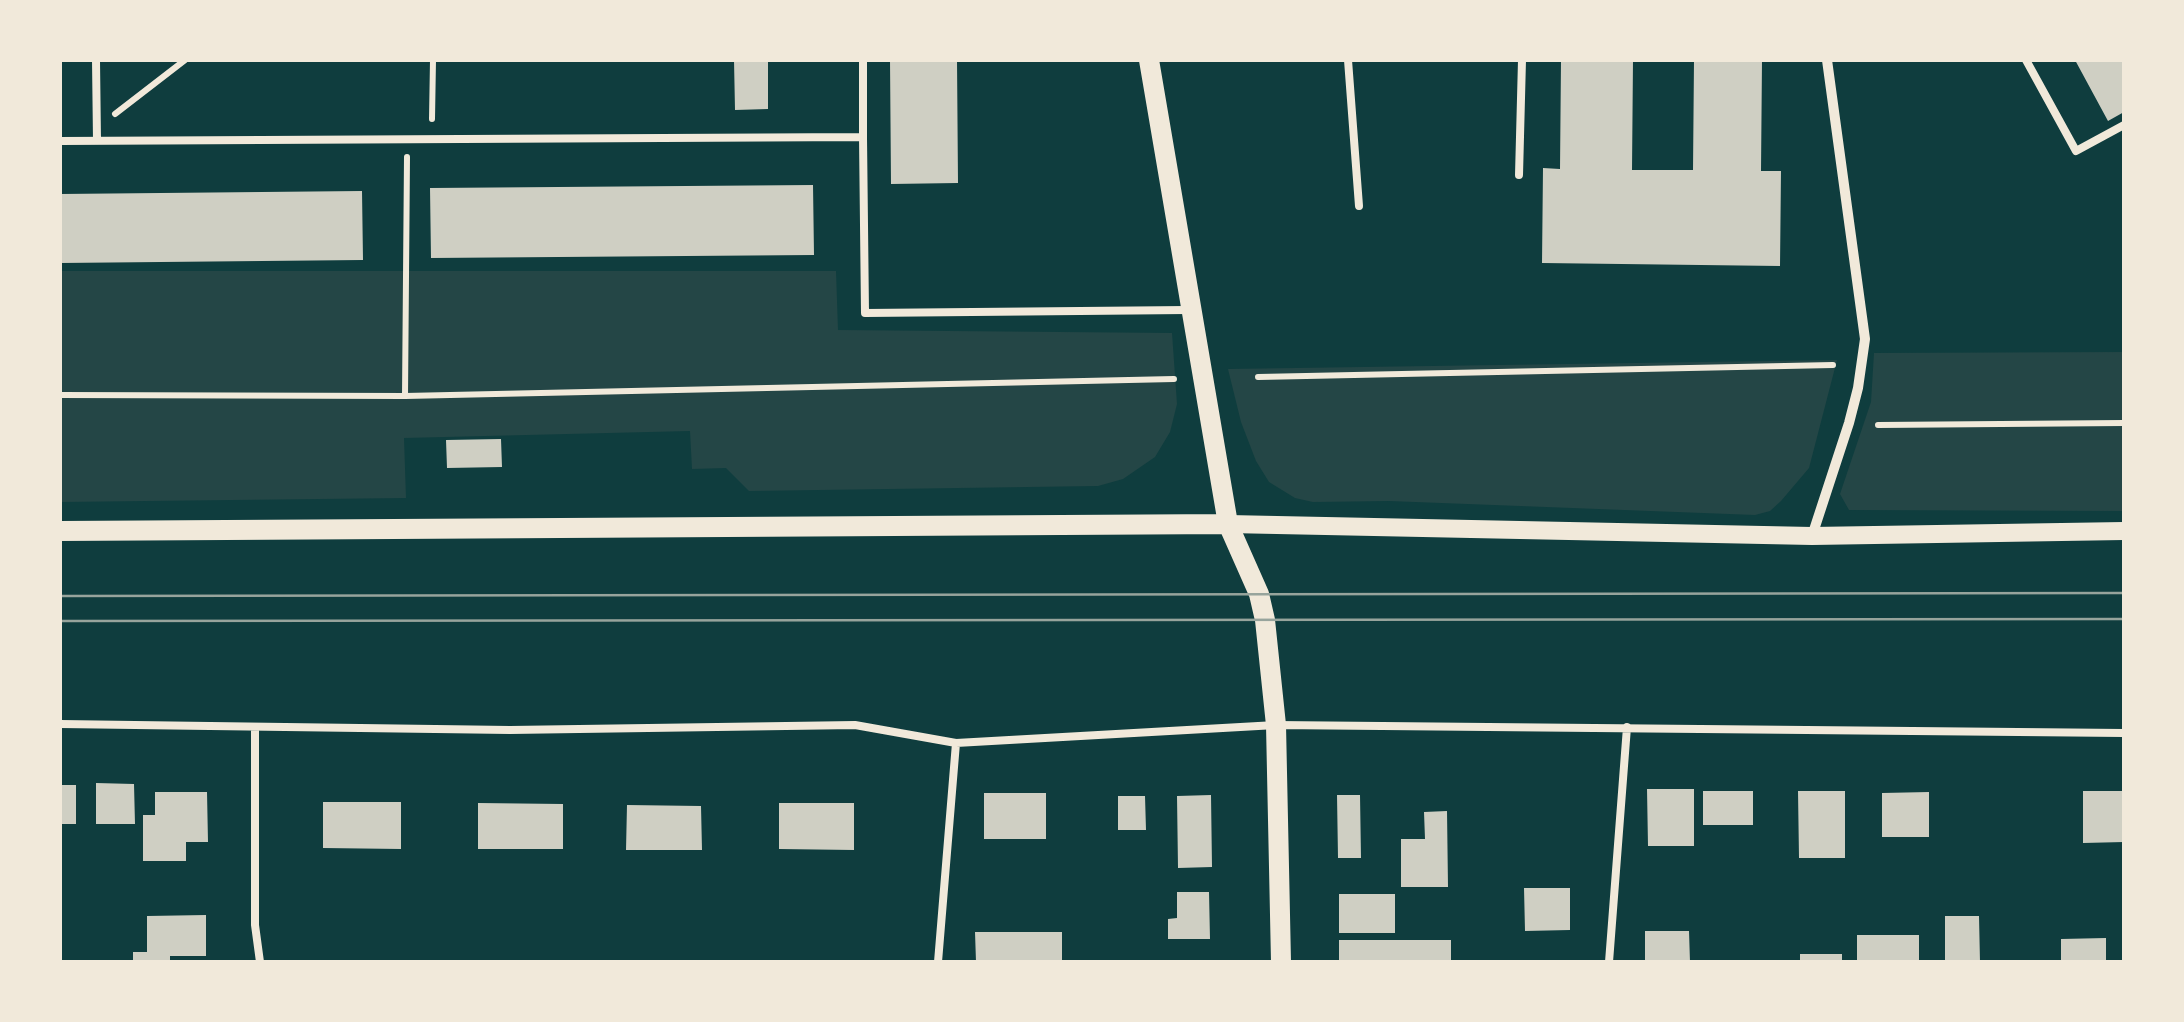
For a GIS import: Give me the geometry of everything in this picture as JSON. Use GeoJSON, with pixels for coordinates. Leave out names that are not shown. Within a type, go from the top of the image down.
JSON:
{"type":"FeatureCollection","features":[{"type":"Feature","properties":{"kind":"main road"},"geometry":{"type":"LineString","coordinates":[[1149,60],[1228,524],[1259,594],[1276,725],[1280,962]]}},
{"type":"Feature","properties":{"kind":"main road"},"geometry":{"type":"LineString","coordinates":[[60,531],[1228,524]]}},
{"type":"Feature","properties":{"kind":"street"},"geometry":{"type":"LineString","coordinates":[[1812,536],[1858,388],[1865,339],[1827,60]]}},
{"type":"Feature","properties":{"kind":"street"},"geometry":{"type":"LineString","coordinates":[[1228,524],[1812,536],[2124,530]]}},
{"type":"Feature","properties":{"kind":"lane"},"geometry":{"type":"LineString","coordinates":[[96,60],[97,141]]}},
{"type":"Feature","properties":{"kind":"lane"},"geometry":{"type":"LineString","coordinates":[[862,60],[865,313],[1192,310]]}},
{"type":"Feature","properties":{"kind":"lane"},"geometry":{"type":"LineString","coordinates":[[1348,60],[1359,206]]}},
{"type":"Feature","properties":{"kind":"lane"},"geometry":{"type":"LineString","coordinates":[[1519,174],[1522,60]]}},
{"type":"Feature","properties":{"kind":"lane"},"geometry":{"type":"LineString","coordinates":[[2026,60],[2076,151],[2124,124]]}},
{"type":"Feature","properties":{"kind":"lane"},"geometry":{"type":"LineString","coordinates":[[60,142],[863,137]]}},
{"type":"Feature","properties":{"kind":"lane"},"geometry":{"type":"LineString","coordinates":[[60,724],[510,730],[856,725],[956,743],[1276,725],[2124,733]]}},
{"type":"Feature","properties":{"kind":"lane"},"geometry":{"type":"LineString","coordinates":[[255,727],[255,926],[260,962]]}},
{"type":"Feature","properties":{"kind":"lane"},"geometry":{"type":"LineString","coordinates":[[1609,962],[1627,727]]}},
{"type":"Feature","properties":{"kind":"lane"},"geometry":{"type":"LineString","coordinates":[[938,962],[956,743]]}},
{"type":"Feature","properties":{"kind":"path"},"geometry":{"type":"LineString","coordinates":[[97,127],[186,60]]}},
{"type":"Feature","properties":{"kind":"path"},"geometry":{"type":"LineString","coordinates":[[432,140],[433,60]]}},
{"type":"Feature","properties":{"kind":"path"},"geometry":{"type":"LineString","coordinates":[[405,396],[407,140]]}},
{"type":"Feature","properties":{"kind":"path"},"geometry":{"type":"LineString","coordinates":[[1258,377],[1833,364]]}},
{"type":"Feature","properties":{"kind":"path"},"geometry":{"type":"LineString","coordinates":[[60,395],[405,396],[1174,379]]}},
{"type":"Feature","properties":{"kind":"path"},"geometry":{"type":"LineString","coordinates":[[1878,425],[2124,422]]}},
{"type":"Feature","properties":{"kind":"shaded area"},"geometry":{"type":"Polygon","coordinates":[[[60,271],[836,271],[838,330],[1172,333],[1177,404],[1170,432],[1155,457],[1123,479],[1098,486],[749,491],[726,468],[692,469],[690,431],[404,438],[406,498],[60,502],[60,271]]]}},
{"type":"Feature","properties":{"kind":"shaded area"},"geometry":{"type":"Polygon","coordinates":[[[2124,352],[2124,511],[1849,510],[1840,494],[1871,402],[1874,353],[2124,352]]]}},
{"type":"Feature","properties":{"kind":"shaded area"},"geometry":{"type":"Polygon","coordinates":[[[1837,360],[1809,468],[1770,511],[1755,515],[1389,501],[1313,502],[1295,498],[1269,482],[1256,461],[1228,369],[1837,360]]]}},
{"type":"Feature","properties":{"kind":"building"},"geometry":{"type":"Polygon","coordinates":[[[734,60],[768,60],[768,109],[735,110],[734,60]]]}},
{"type":"Feature","properties":{"kind":"building"},"geometry":{"type":"Polygon","coordinates":[[[890,60],[957,60],[958,183],[891,184],[890,60]]]}},
{"type":"Feature","properties":{"kind":"building"},"geometry":{"type":"Polygon","coordinates":[[[1561,60],[1633,60],[1632,170],[1693,170],[1694,60],[1762,60],[1761,171],[1781,171],[1780,266],[1542,263],[1543,168],[1560,169],[1561,60]]]}},
{"type":"Feature","properties":{"kind":"building"},"geometry":{"type":"Polygon","coordinates":[[[2075,60],[2124,60],[2124,112],[2108,121],[2075,60]]]}},
{"type":"Feature","properties":{"kind":"building"},"geometry":{"type":"Polygon","coordinates":[[[813,185],[814,255],[431,258],[430,188],[813,185]]]}},
{"type":"Feature","properties":{"kind":"building"},"geometry":{"type":"Polygon","coordinates":[[[362,191],[363,260],[60,263],[60,194],[362,191]]]}},
{"type":"Feature","properties":{"kind":"building"},"geometry":{"type":"Polygon","coordinates":[[[501,439],[502,467],[447,468],[446,440],[501,439]]]}},
{"type":"Feature","properties":{"kind":"building"},"geometry":{"type":"Polygon","coordinates":[[[96,783],[134,784],[135,824],[96,824],[96,783]]]}},
{"type":"Feature","properties":{"kind":"building"},"geometry":{"type":"Polygon","coordinates":[[[60,785],[76,785],[76,824],[60,824],[60,785]]]}},
{"type":"Feature","properties":{"kind":"building"},"geometry":{"type":"Polygon","coordinates":[[[1647,789],[1694,789],[1694,846],[1648,846],[1647,789]]]}},
{"type":"Feature","properties":{"kind":"building"},"geometry":{"type":"Polygon","coordinates":[[[1703,791],[1753,791],[1753,825],[1703,825],[1703,791]]]}},
{"type":"Feature","properties":{"kind":"building"},"geometry":{"type":"Polygon","coordinates":[[[1798,791],[1845,791],[1845,858],[1799,858],[1798,791]]]}},
{"type":"Feature","properties":{"kind":"building"},"geometry":{"type":"Polygon","coordinates":[[[2083,791],[2124,791],[2124,842],[2083,843],[2083,791]]]}},
{"type":"Feature","properties":{"kind":"building"},"geometry":{"type":"Polygon","coordinates":[[[155,792],[207,792],[208,842],[186,842],[186,861],[143,861],[143,815],[155,815],[155,792]]]}},
{"type":"Feature","properties":{"kind":"building"},"geometry":{"type":"Polygon","coordinates":[[[1929,792],[1929,837],[1882,837],[1882,793],[1929,792]]]}},
{"type":"Feature","properties":{"kind":"building"},"geometry":{"type":"Polygon","coordinates":[[[984,793],[1046,793],[1046,839],[984,839],[984,793]]]}},
{"type":"Feature","properties":{"kind":"building"},"geometry":{"type":"Polygon","coordinates":[[[1211,795],[1212,867],[1178,868],[1177,796],[1211,795]]]}},
{"type":"Feature","properties":{"kind":"building"},"geometry":{"type":"Polygon","coordinates":[[[1337,795],[1360,795],[1361,858],[1338,858],[1337,795]]]}},
{"type":"Feature","properties":{"kind":"building"},"geometry":{"type":"Polygon","coordinates":[[[1118,796],[1145,796],[1146,830],[1118,830],[1118,796]]]}},
{"type":"Feature","properties":{"kind":"building"},"geometry":{"type":"Polygon","coordinates":[[[323,802],[401,802],[401,849],[323,848],[323,802]]]}},
{"type":"Feature","properties":{"kind":"building"},"geometry":{"type":"Polygon","coordinates":[[[478,803],[563,804],[563,849],[478,849],[478,803]]]}},
{"type":"Feature","properties":{"kind":"building"},"geometry":{"type":"Polygon","coordinates":[[[779,803],[854,803],[854,850],[779,849],[779,803]]]}},
{"type":"Feature","properties":{"kind":"building"},"geometry":{"type":"Polygon","coordinates":[[[627,805],[701,806],[702,850],[626,850],[627,805]]]}},
{"type":"Feature","properties":{"kind":"building"},"geometry":{"type":"Polygon","coordinates":[[[1447,811],[1448,887],[1401,887],[1401,839],[1425,839],[1424,812],[1447,811]]]}},
{"type":"Feature","properties":{"kind":"building"},"geometry":{"type":"Polygon","coordinates":[[[1524,888],[1570,888],[1570,930],[1525,931],[1524,888]]]}},
{"type":"Feature","properties":{"kind":"building"},"geometry":{"type":"Polygon","coordinates":[[[1177,892],[1209,892],[1210,939],[1168,939],[1168,919],[1177,918],[1177,892]]]}},
{"type":"Feature","properties":{"kind":"building"},"geometry":{"type":"Polygon","coordinates":[[[1339,894],[1395,894],[1395,933],[1339,933],[1339,894]]]}},
{"type":"Feature","properties":{"kind":"building"},"geometry":{"type":"Polygon","coordinates":[[[206,915],[206,956],[170,956],[170,962],[133,962],[133,952],[147,952],[147,916],[206,915]]]}},
{"type":"Feature","properties":{"kind":"building"},"geometry":{"type":"Polygon","coordinates":[[[1945,916],[1979,916],[1980,962],[1945,962],[1945,916]]]}},
{"type":"Feature","properties":{"kind":"building"},"geometry":{"type":"Polygon","coordinates":[[[1645,931],[1689,931],[1690,962],[1645,962],[1645,931]]]}},
{"type":"Feature","properties":{"kind":"building"},"geometry":{"type":"Polygon","coordinates":[[[975,932],[1062,932],[1062,962],[976,962],[975,932]]]}},
{"type":"Feature","properties":{"kind":"building"},"geometry":{"type":"Polygon","coordinates":[[[1857,935],[1919,935],[1919,962],[1857,962],[1857,935]]]}},
{"type":"Feature","properties":{"kind":"building"},"geometry":{"type":"Polygon","coordinates":[[[2106,938],[2106,962],[2061,962],[2061,939],[2106,938]]]}},
{"type":"Feature","properties":{"kind":"building"},"geometry":{"type":"Polygon","coordinates":[[[1339,940],[1451,940],[1451,962],[1339,962],[1339,940]]]}},
{"type":"Feature","properties":{"kind":"building"},"geometry":{"type":"Polygon","coordinates":[[[1800,954],[1842,954],[1842,962],[1800,962],[1800,954]]]}},
{"type":"Feature","properties":{"kind":"tram line"},"geometry":{"type":"LineString","coordinates":[[60,596],[2124,593]]}},
{"type":"Feature","properties":{"kind":"tram line"},"geometry":{"type":"LineString","coordinates":[[60,621],[2124,619]]}}]}
